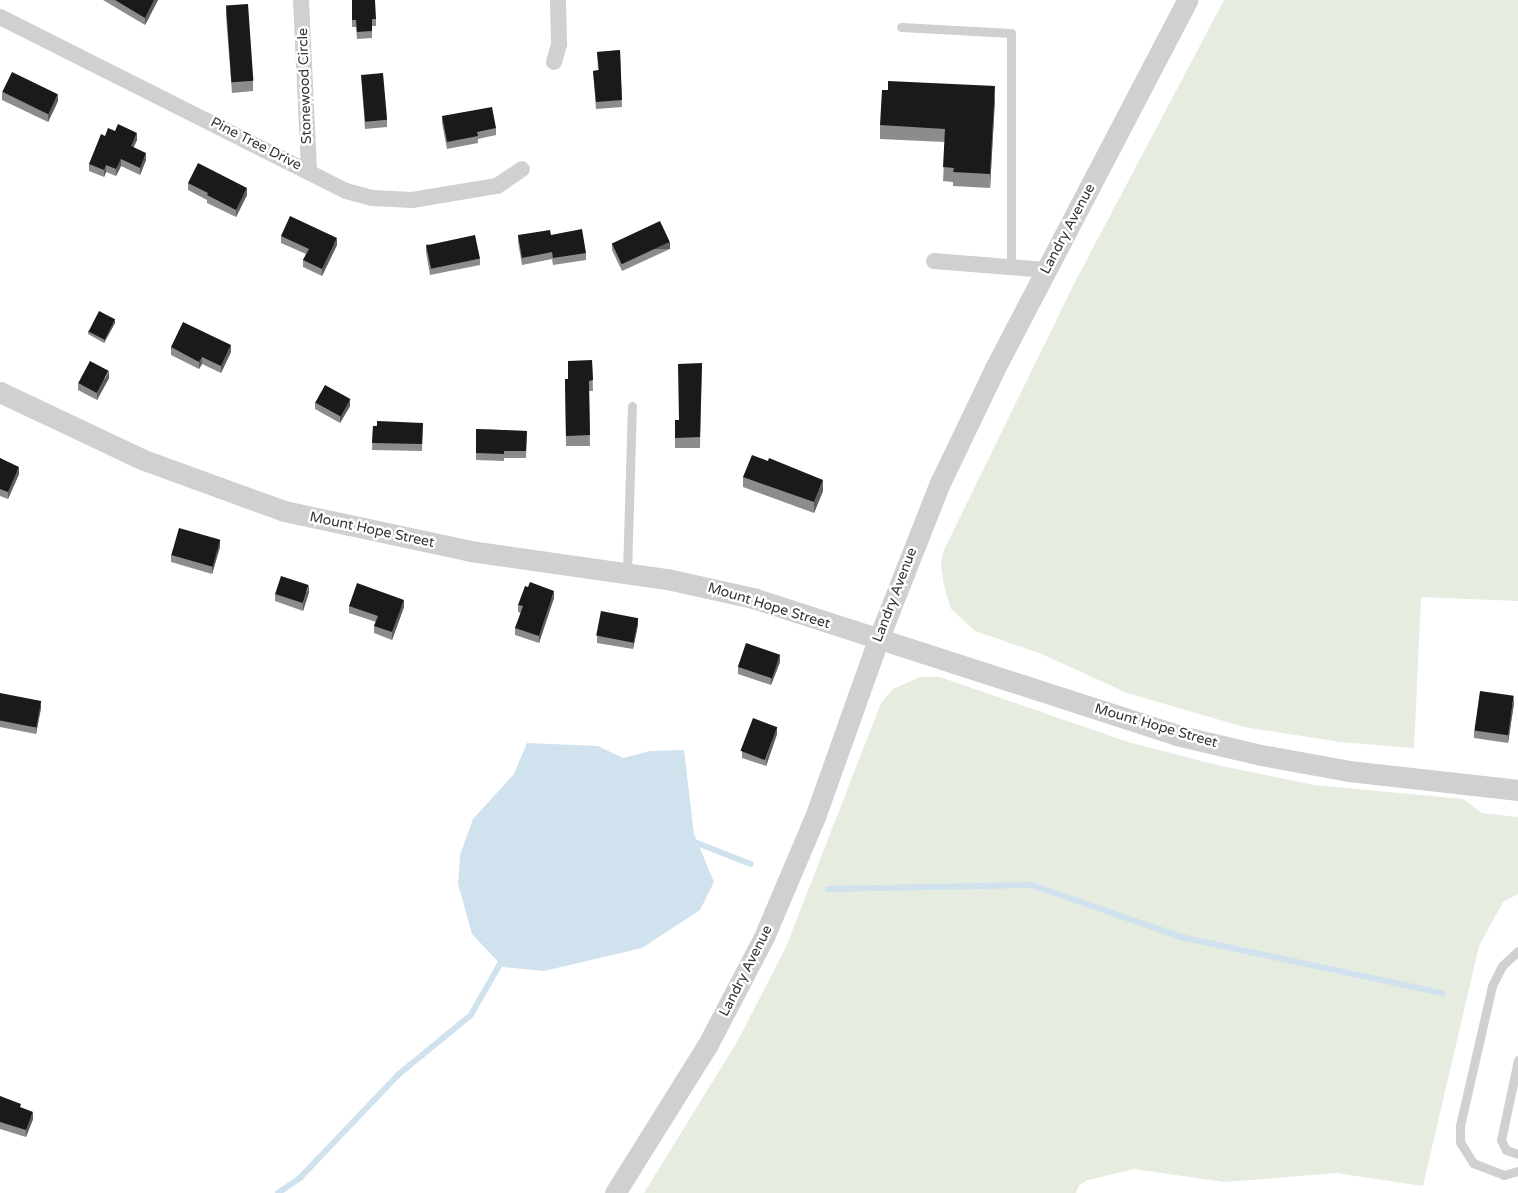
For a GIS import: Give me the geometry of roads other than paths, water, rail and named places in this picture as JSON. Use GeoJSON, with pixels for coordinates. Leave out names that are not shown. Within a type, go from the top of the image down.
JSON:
{"type":"FeatureCollection","features":[{"type":"Feature","properties":{"kind":"street","name":"Stonewood Circle"},"geometry":{"type":"LineString","coordinates":[[301,0],[309,171]]}},
{"type":"Feature","properties":{"kind":"street"},"geometry":{"type":"LineString","coordinates":[[554,62],[559,44],[558,0]]}},
{"type":"Feature","properties":{"kind":"street","name":"Landry Avenue"},"geometry":{"type":"LineString","coordinates":[[615,1193],[707,1046],[764,937],[815,817],[878,640],[940,483],[1046,270],[1188,0]]}},
{"type":"Feature","properties":{"kind":"street","name":"Pine Tree Drive"},"geometry":{"type":"LineString","coordinates":[[0,17],[346,191],[372,198],[412,200],[497,186],[522,169]]}},
{"type":"Feature","properties":{"kind":"street"},"geometry":{"type":"LineString","coordinates":[[934,261],[1046,270]]}},
{"type":"Feature","properties":{"kind":"street","name":"Mount Hope Street"},"geometry":{"type":"LineString","coordinates":[[0,392],[144,460],[284,511],[470,551],[627,572],[752,598],[1176,735],[1261,755],[1349,771],[1518,790]]}},
{"type":"Feature","properties":{"kind":"lane"},"geometry":{"type":"LineString","coordinates":[[901,27],[1011,33],[1011,267]]}},
{"type":"Feature","properties":{"kind":"lane"},"geometry":{"type":"LineString","coordinates":[[627,572],[632,406]]}},
{"type":"Feature","properties":{"kind":"lane"},"geometry":{"type":"LineString","coordinates":[[1518,951],[1502,966],[1492,986],[1460,1126],[1460,1142],[1473,1163],[1504,1175],[1518,1171]]}},
{"type":"Feature","properties":{"kind":"lane"},"geometry":{"type":"LineString","coordinates":[[1518,1060],[1501,1140],[1506,1150],[1518,1154]]}},
{"type":"Feature","properties":{"kind":"water"},"geometry":{"type":"Polygon","coordinates":[[[527,743],[598,746],[623,758],[650,751],[684,750],[694,834],[714,882],[700,910],[642,948],[544,971],[503,967],[472,934],[458,884],[460,855],[473,819],[514,774],[527,743]]]}},
{"type":"Feature","properties":{"kind":"waterway"},"geometry":{"type":"LineString","coordinates":[[692,841],[751,864]]}},
{"type":"Feature","properties":{"kind":"waterway"},"geometry":{"type":"LineString","coordinates":[[828,889],[1032,885],[1181,937],[1442,993]]}},
{"type":"Feature","properties":{"kind":"waterway"},"geometry":{"type":"LineString","coordinates":[[278,1193],[300,1178],[398,1075],[471,1015],[504,957]]}}]}
